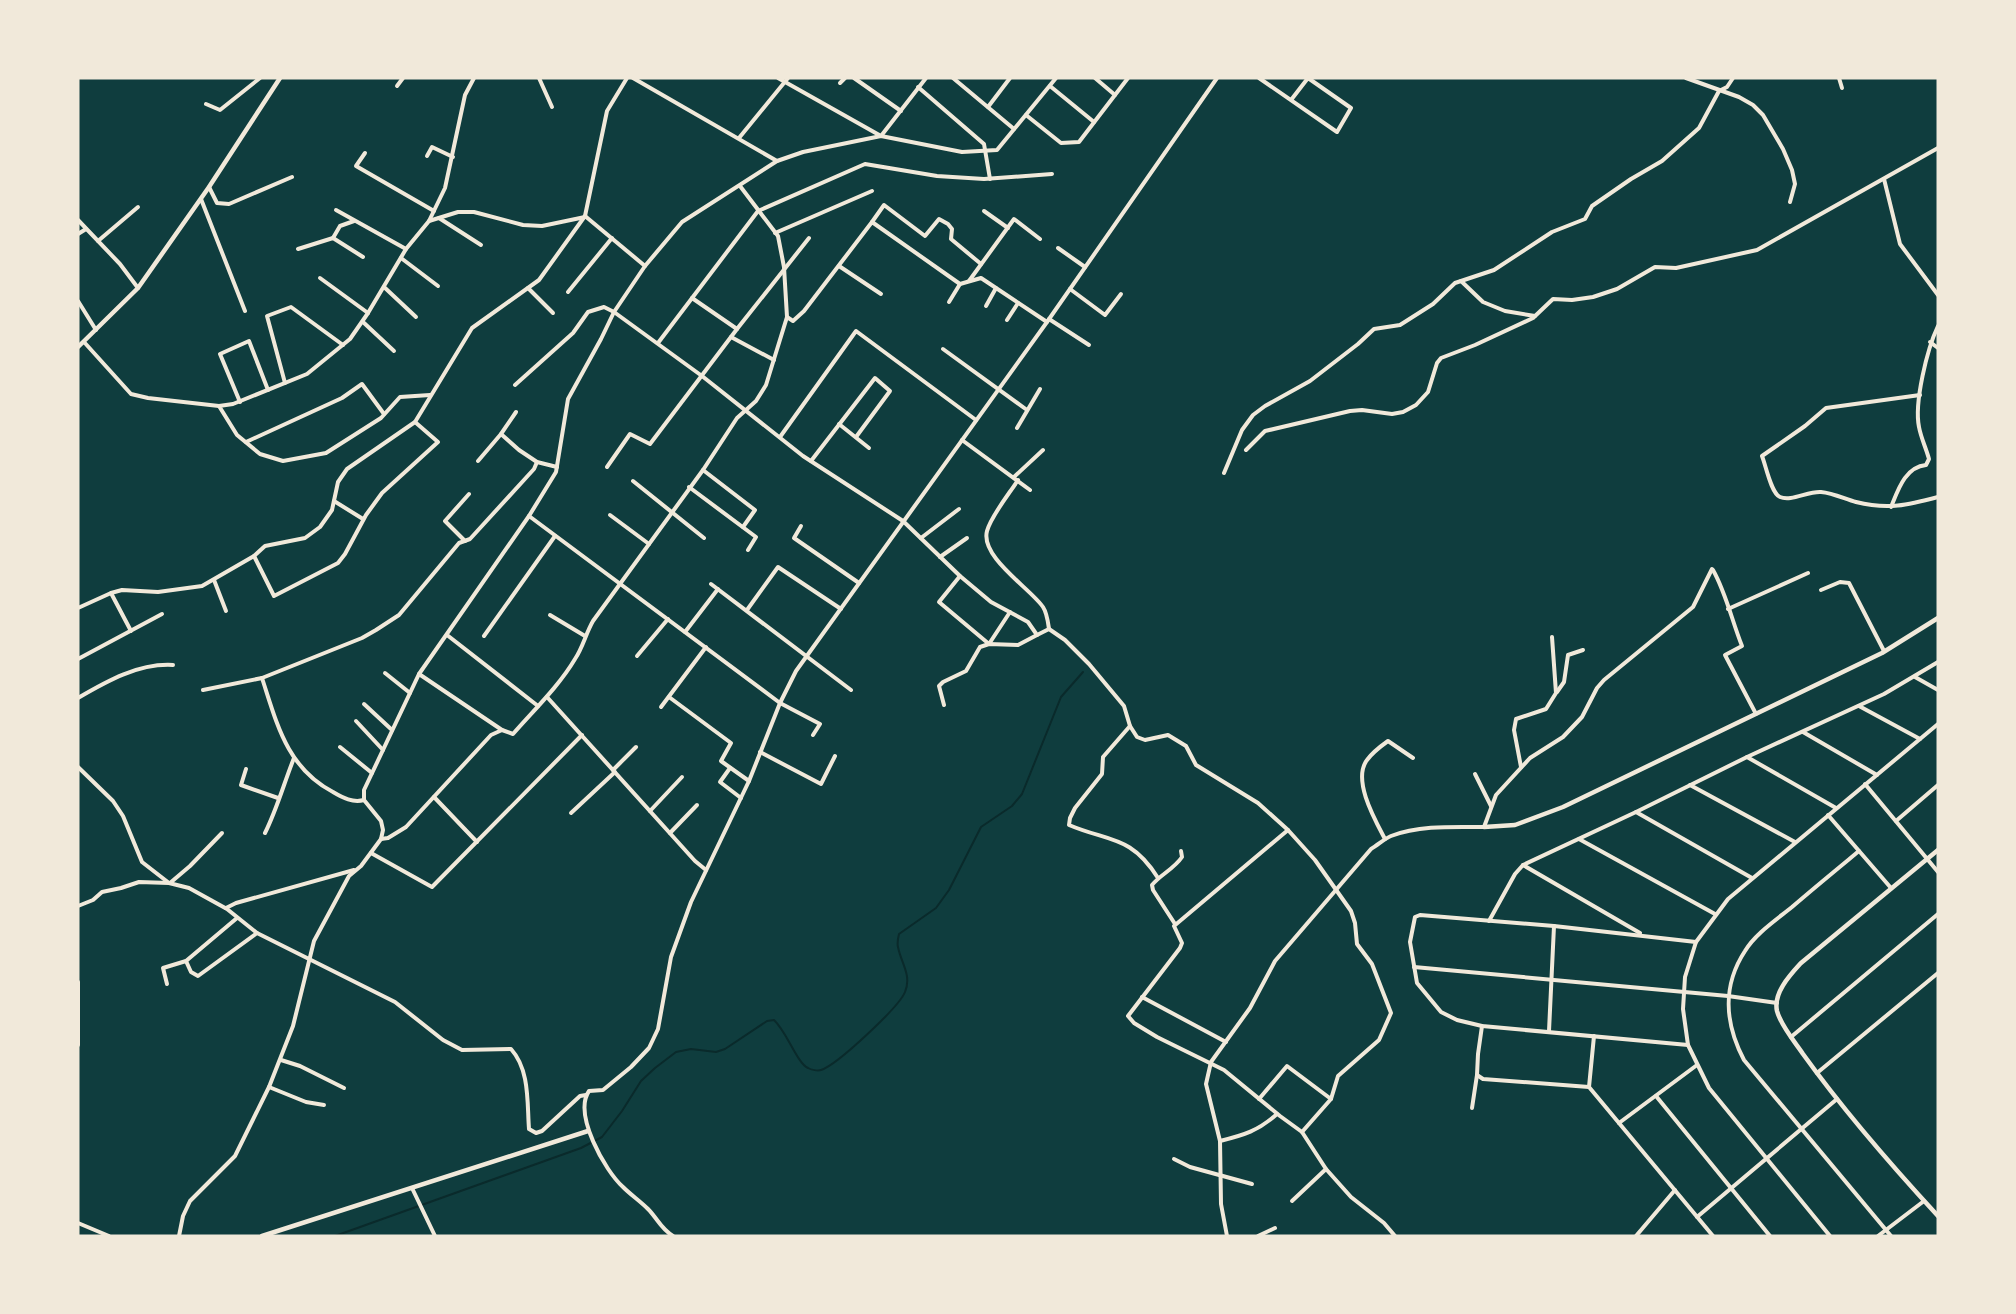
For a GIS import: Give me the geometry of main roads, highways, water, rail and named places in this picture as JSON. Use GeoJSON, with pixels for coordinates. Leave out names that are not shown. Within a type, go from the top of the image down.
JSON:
{"type":"FeatureCollection","features":[{"type":"Feature","properties":{"kind":"waterway"},"geometry":{"type":"LineString","coordinates":[[335,1236],[581,1148],[602,1137],[641,1081],[676,1052],[691,1049],[716,1052],[725,1049],[767,1021],[774,1020],[800,1060],[808,1068],[821,1070],[840,1058],[892,1010],[905,992],[907,980],[899,953],[899,934],[936,908],[949,890],[981,827],[1012,806],[1022,794],[1061,697],[1083,672]]}}]}
